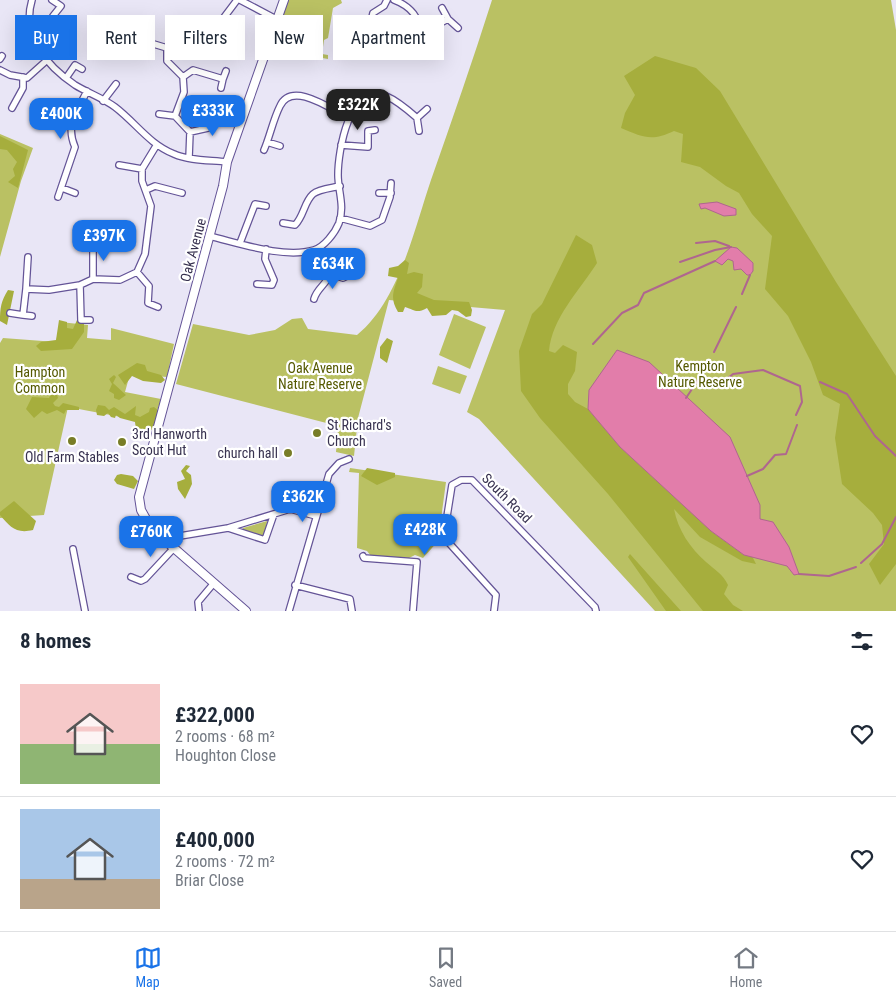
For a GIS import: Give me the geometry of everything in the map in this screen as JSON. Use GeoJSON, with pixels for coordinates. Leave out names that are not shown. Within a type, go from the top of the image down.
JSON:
{"type":"FeatureCollection","features":[{"type":"Feature","properties":{"kind":"street"},"geometry":{"type":"LineString","coordinates":[[31,15],[32,0]]}},
{"type":"Feature","properties":{"kind":"street"},"geometry":{"type":"LineString","coordinates":[[52,0],[61,6],[54,15]]}},
{"type":"Feature","properties":{"kind":"street"},"geometry":{"type":"LineString","coordinates":[[226,15],[239,0],[268,15]]}},
{"type":"Feature","properties":{"kind":"street","name":"Oak Avenue"},"geometry":{"type":"LineString","coordinates":[[278,15],[284,0]]}},
{"type":"Feature","properties":{"kind":"street"},"geometry":{"type":"LineString","coordinates":[[372,15],[384,6],[387,0]]}},
{"type":"Feature","properties":{"kind":"street"},"geometry":{"type":"LineString","coordinates":[[394,0],[415,15]]}},
{"type":"Feature","properties":{"kind":"street"},"geometry":{"type":"LineString","coordinates":[[442,8],[448,19],[458,28]]}},
{"type":"Feature","properties":{"kind":"street"},"geometry":{"type":"LineString","coordinates":[[444,21],[448,19]]}},
{"type":"Feature","properties":{"kind":"street"},"geometry":{"type":"LineString","coordinates":[[155,45],[167,48],[167,62],[183,77],[184,92],[175,116]]}},
{"type":"Feature","properties":{"kind":"street"},"geometry":{"type":"LineString","coordinates":[[0,70],[27,78],[46,60],[66,78],[115,108],[156,146],[176,155],[189,158],[227,162]]}},
{"type":"Feature","properties":{"kind":"street"},"geometry":{"type":"LineString","coordinates":[[69,60],[82,69]]}},
{"type":"Feature","properties":{"kind":"street","name":"Oak Avenue"},"geometry":{"type":"LineString","coordinates":[[167,542],[151,528],[140,510],[141,483],[210,236],[227,162],[262,60]]}},
{"type":"Feature","properties":{"kind":"street"},"geometry":{"type":"LineString","coordinates":[[66,78],[75,65]]}},
{"type":"Feature","properties":{"kind":"street"},"geometry":{"type":"LineString","coordinates":[[183,77],[193,70],[223,79]]}},
{"type":"Feature","properties":{"kind":"street"},"geometry":{"type":"LineString","coordinates":[[221,88],[226,71]]}},
{"type":"Feature","properties":{"kind":"street"},"geometry":{"type":"LineString","coordinates":[[12,108],[23,88],[23,77]]}},
{"type":"Feature","properties":{"kind":"street"},"geometry":{"type":"LineString","coordinates":[[103,101],[116,84]]}},
{"type":"Feature","properties":{"kind":"street"},"geometry":{"type":"LineString","coordinates":[[58,197],[75,147],[70,135],[70,127],[88,92]]}},
{"type":"Feature","properties":{"kind":"street"},"geometry":{"type":"LineString","coordinates":[[210,236],[292,253],[315,250],[332,235],[340,218],[342,196],[338,177],[341,145],[349,118],[359,102],[372,95],[385,96],[417,118],[419,131]]}},
{"type":"Feature","properties":{"kind":"street"},"geometry":{"type":"LineString","coordinates":[[264,150],[280,106],[284,100],[292,96],[305,96],[349,118]]}},
{"type":"Feature","properties":{"kind":"street"},"geometry":{"type":"LineString","coordinates":[[417,118],[427,109]]}},
{"type":"Feature","properties":{"kind":"street"},"geometry":{"type":"LineString","coordinates":[[159,114],[175,116],[190,132],[189,158]]}},
{"type":"Feature","properties":{"kind":"street"},"geometry":{"type":"LineString","coordinates":[[190,132],[208,128],[210,117]]}},
{"type":"Feature","properties":{"kind":"street"},"geometry":{"type":"LineString","coordinates":[[368,147],[368,131],[375,130]]}},
{"type":"Feature","properties":{"kind":"street"},"geometry":{"type":"LineString","coordinates":[[267,142],[280,146]]}},
{"type":"Feature","properties":{"kind":"street"},"geometry":{"type":"LineString","coordinates":[[341,145],[375,147]]}},
{"type":"Feature","properties":{"kind":"street"},"geometry":{"type":"LineString","coordinates":[[26,290],[49,290],[80,285],[93,279],[120,280],[137,272],[144,260],[151,206],[142,181],[142,169],[156,146]]}},
{"type":"Feature","properties":{"kind":"street"},"geometry":{"type":"LineString","coordinates":[[119,165],[142,169]]}},
{"type":"Feature","properties":{"kind":"street"},"geometry":{"type":"LineString","coordinates":[[340,218],[370,226],[382,220],[392,183]]}},
{"type":"Feature","properties":{"kind":"street"},"geometry":{"type":"LineString","coordinates":[[146,190],[155,186],[182,193]]}},
{"type":"Feature","properties":{"kind":"street"},"geometry":{"type":"LineString","coordinates":[[283,223],[295,225],[303,217],[307,202],[314,193],[340,186]]}},
{"type":"Feature","properties":{"kind":"street"},"geometry":{"type":"LineString","coordinates":[[62,188],[75,192]]}},
{"type":"Feature","properties":{"kind":"street"},"geometry":{"type":"LineString","coordinates":[[379,192],[390,193]]}},
{"type":"Feature","properties":{"kind":"street"},"geometry":{"type":"LineString","coordinates":[[240,243],[256,204],[266,206]]}},
{"type":"Feature","properties":{"kind":"street"},"geometry":{"type":"LineString","coordinates":[[93,279],[94,245]]}},
{"type":"Feature","properties":{"kind":"street"},"geometry":{"type":"LineString","coordinates":[[257,284],[272,285],[274,280],[265,259],[266,249]]}},
{"type":"Feature","properties":{"kind":"street"},"geometry":{"type":"LineString","coordinates":[[315,250],[324,268],[330,274],[343,278],[347,285]]}},
{"type":"Feature","properties":{"kind":"street"},"geometry":{"type":"LineString","coordinates":[[24,315],[28,257]]}},
{"type":"Feature","properties":{"kind":"street"},"geometry":{"type":"LineString","coordinates":[[137,272],[149,286],[148,303],[158,307]]}},
{"type":"Feature","properties":{"kind":"street"},"geometry":{"type":"LineString","coordinates":[[343,278],[353,273]]}},
{"type":"Feature","properties":{"kind":"street"},"geometry":{"type":"LineString","coordinates":[[314,299],[316,290],[327,282],[330,274]]}},
{"type":"Feature","properties":{"kind":"street"},"geometry":{"type":"LineString","coordinates":[[80,285],[81,320],[90,320]]}},
{"type":"Feature","properties":{"kind":"street"},"geometry":{"type":"LineString","coordinates":[[10,313],[32,316]]}},
{"type":"Feature","properties":{"kind":"street"},"geometry":{"type":"LineString","coordinates":[[289,611],[330,474],[339,463],[349,459]]}},
{"type":"Feature","properties":{"kind":"street","name":"South Road"},"geometry":{"type":"LineString","coordinates":[[494,611],[496,594],[449,543],[445,534],[452,485],[461,480],[472,480],[493,499],[595,607],[596,611]]}},
{"type":"Feature","properties":{"kind":"street"},"geometry":{"type":"LineString","coordinates":[[246,611],[167,542],[174,536],[228,528],[290,510],[316,516]]}},
{"type":"Feature","properties":{"kind":"street"},"geometry":{"type":"LineString","coordinates":[[228,528],[265,540],[274,514]]}},
{"type":"Feature","properties":{"kind":"street"},"geometry":{"type":"LineString","coordinates":[[73,549],[85,611]]}},
{"type":"Feature","properties":{"kind":"street"},"geometry":{"type":"LineString","coordinates":[[131,578],[141,581],[145,579],[173,549]]}},
{"type":"Feature","properties":{"kind":"street"},"geometry":{"type":"LineString","coordinates":[[363,556],[364,558],[417,562],[412,611]]}},
{"type":"Feature","properties":{"kind":"street"},"geometry":{"type":"LineString","coordinates":[[199,611],[198,602],[214,583]]}},
{"type":"Feature","properties":{"kind":"street"},"geometry":{"type":"LineString","coordinates":[[296,585],[350,599],[352,611]]}},
{"type":"Feature","properties":{"kind":"green space"},"geometry":{"type":"Polygon","coordinates":[[[288,0],[341,0],[342,3],[333,8],[328,38],[324,40],[323,47],[323,15],[282,15],[288,0]]]}},
{"type":"Feature","properties":{"kind":"green space","name":"Kempton Nature Reserve"},"geometry":{"type":"Polygon","coordinates":[[[492,0],[891,0],[896,30],[896,611],[655,611],[479,419],[467,412],[505,310],[389,300],[358,418],[354,456],[336,452],[338,426],[176,384],[193,324],[249,335],[275,330],[292,319],[302,318],[308,329],[357,335],[372,321],[384,303],[403,264],[492,0]]]}},
{"type":"Feature","properties":{"kind":"green space"},"geometry":{"type":"Polygon","coordinates":[[[323,54],[328,55],[328,59],[323,58],[323,54]]]}},
{"type":"Feature","properties":{"kind":"green space"},"geometry":{"type":"Polygon","coordinates":[[[655,56],[696,68],[720,91],[836,282],[896,376],[896,564],[880,585],[869,564],[884,544],[882,525],[873,513],[842,484],[835,438],[840,404],[823,395],[811,362],[788,316],[765,289],[772,236],[752,214],[739,193],[700,167],[681,162],[683,134],[674,131],[659,136],[647,137],[621,128],[625,113],[635,95],[624,76],[655,56]]]}},
{"type":"Feature","properties":{"kind":"green space"},"geometry":{"type":"Polygon","coordinates":[[[0,134],[33,148],[21,181],[0,257],[0,134]]]}},
{"type":"Feature","properties":{"kind":"green space"},"geometry":{"type":"Polygon","coordinates":[[[0,136],[28,150],[18,188],[8,182],[15,176],[13,169],[17,162],[7,150],[0,149],[0,136]]]}},
{"type":"Feature","properties":{"kind":"green space"},"geometry":{"type":"Polygon","coordinates":[[[576,235],[592,245],[597,263],[567,305],[551,339],[549,351],[555,353],[563,345],[577,352],[575,371],[568,384],[568,394],[575,402],[588,409],[620,447],[711,531],[744,555],[752,556],[756,564],[742,561],[700,537],[674,509],[678,524],[690,545],[700,557],[724,578],[728,585],[724,594],[733,605],[743,611],[703,611],[608,494],[540,418],[521,391],[519,351],[532,314],[542,304],[576,235]]]}},
{"type":"Feature","properties":{"kind":"green space"},"geometry":{"type":"Polygon","coordinates":[[[405,260],[409,263],[407,274],[414,272],[423,274],[422,287],[417,293],[434,300],[469,302],[472,310],[471,316],[466,317],[458,311],[452,310],[446,315],[432,316],[427,308],[418,311],[405,307],[403,312],[398,312],[393,295],[398,278],[388,276],[389,268],[398,266],[405,260]]]}},
{"type":"Feature","properties":{"kind":"green space"},"geometry":{"type":"Polygon","coordinates":[[[8,290],[14,291],[7,325],[0,321],[0,316],[2,301],[8,290]]]}},
{"type":"Feature","properties":{"kind":"green space"},"geometry":{"type":"Polygon","coordinates":[[[454,314],[486,327],[470,369],[439,355],[454,314]]]}},
{"type":"Feature","properties":{"kind":"green space"},"geometry":{"type":"Polygon","coordinates":[[[59,320],[67,322],[67,328],[73,329],[77,320],[84,322],[84,332],[72,349],[41,351],[36,346],[41,342],[56,340],[59,320]]]}},
{"type":"Feature","properties":{"kind":"green space","name":"Hampton Common"},"geometry":{"type":"Polygon","coordinates":[[[60,322],[88,325],[87,338],[111,340],[111,328],[174,344],[167,377],[130,374],[125,392],[161,399],[153,423],[68,407],[44,515],[0,518],[0,343],[3,338],[56,342],[60,322]]]}},
{"type":"Feature","properties":{"kind":"green space"},"geometry":{"type":"Polygon","coordinates":[[[387,338],[393,341],[387,363],[380,358],[380,347],[387,338]]]}},
{"type":"Feature","properties":{"kind":"green space"},"geometry":{"type":"Polygon","coordinates":[[[137,363],[145,365],[147,371],[161,375],[165,380],[161,383],[143,381],[132,376],[125,385],[118,375],[137,363]]]}},
{"type":"Feature","properties":{"kind":"green space"},"geometry":{"type":"Polygon","coordinates":[[[438,366],[467,376],[460,394],[432,384],[438,366]]]}},
{"type":"Feature","properties":{"kind":"green space"},"geometry":{"type":"Polygon","coordinates":[[[114,375],[116,377],[113,383],[126,395],[119,400],[114,398],[114,394],[109,391],[112,384],[109,379],[114,375]]]}},
{"type":"Feature","properties":{"kind":"green space"},"geometry":{"type":"Polygon","coordinates":[[[51,394],[57,395],[58,398],[53,403],[55,406],[59,407],[63,403],[79,407],[79,410],[66,410],[64,414],[57,410],[47,414],[42,411],[34,418],[26,409],[32,397],[49,398],[51,394]]]}},
{"type":"Feature","properties":{"kind":"green space"},"geometry":{"type":"Polygon","coordinates":[[[98,405],[105,406],[109,410],[114,407],[125,414],[136,406],[135,415],[140,417],[149,412],[150,408],[154,407],[159,411],[155,425],[147,436],[136,430],[135,422],[116,415],[115,418],[111,417],[108,413],[104,416],[97,415],[98,405]]]}},
{"type":"Feature","properties":{"kind":"green space"},"geometry":{"type":"Polygon","coordinates":[[[186,465],[190,466],[186,471],[191,475],[192,484],[185,499],[178,489],[177,482],[185,479],[181,471],[186,465]]]}},
{"type":"Feature","properties":{"kind":"green space"},"geometry":{"type":"Polygon","coordinates":[[[350,468],[446,482],[439,534],[440,539],[423,558],[415,555],[409,558],[371,556],[367,551],[357,548],[359,473],[349,472],[350,468]]]}},
{"type":"Feature","properties":{"kind":"green space"},"geometry":{"type":"Polygon","coordinates":[[[367,468],[395,473],[395,477],[377,485],[361,476],[367,468]]]}},
{"type":"Feature","properties":{"kind":"green space"},"geometry":{"type":"Polygon","coordinates":[[[117,475],[133,476],[138,481],[134,489],[117,484],[114,480],[117,475]]]}},
{"type":"Feature","properties":{"kind":"green space"},"geometry":{"type":"Polygon","coordinates":[[[14,501],[36,521],[33,530],[18,530],[7,523],[0,515],[0,512],[14,501]]]}},
{"type":"Feature","properties":{"kind":"green space"},"geometry":{"type":"Polygon","coordinates":[[[267,521],[266,533],[262,537],[243,531],[243,528],[267,521]]]}},
{"type":"Feature","properties":{"kind":"green space"},"geometry":{"type":"Polygon","coordinates":[[[630,554],[681,611],[666,611],[628,557],[630,554]]]}},
{"type":"Feature","properties":{"kind":"shaded area"},"geometry":{"type":"Polygon","coordinates":[[[717,202],[736,209],[736,215],[724,216],[705,208],[701,209],[699,204],[717,202]]]}},
{"type":"Feature","properties":{"kind":"shaded area"},"geometry":{"type":"Polygon","coordinates":[[[731,247],[737,248],[753,263],[753,271],[750,275],[747,275],[741,269],[734,270],[733,261],[728,259],[722,265],[715,261],[731,247]]]}},
{"type":"Feature","properties":{"kind":"shaded area"},"geometry":{"type":"Polygon","coordinates":[[[617,350],[649,362],[730,437],[760,505],[760,519],[773,522],[789,547],[799,574],[794,575],[787,566],[744,555],[711,531],[620,447],[588,409],[589,390],[617,350]]]}},
{"type":"Feature","properties":{"kind":"waterway"},"geometry":{"type":"LineString","coordinates":[[696,243],[715,241],[729,246]]}},
{"type":"Feature","properties":{"kind":"waterway"},"geometry":{"type":"LineString","coordinates":[[680,262],[715,250],[731,247]]}},
{"type":"Feature","properties":{"kind":"waterway"},"geometry":{"type":"LineString","coordinates":[[593,344],[622,313],[638,305],[644,293],[715,261]]}},
{"type":"Feature","properties":{"kind":"waterway"},"geometry":{"type":"LineString","coordinates":[[742,294],[750,275]]}},
{"type":"Feature","properties":{"kind":"waterway"},"geometry":{"type":"LineString","coordinates":[[714,352],[736,307]]}},
{"type":"Feature","properties":{"kind":"waterway"},"geometry":{"type":"LineString","coordinates":[[686,398],[706,368]]}},
{"type":"Feature","properties":{"kind":"waterway"},"geometry":{"type":"LineString","coordinates":[[702,377],[712,383],[721,384],[733,374],[763,370],[800,386],[802,402],[796,415]]}},
{"type":"Feature","properties":{"kind":"waterway"},"geometry":{"type":"LineString","coordinates":[[820,382],[847,394],[875,436],[896,456]]}},
{"type":"Feature","properties":{"kind":"waterway"},"geometry":{"type":"LineString","coordinates":[[747,476],[763,469],[775,455],[786,454],[797,425]]}},
{"type":"Feature","properties":{"kind":"waterway"},"geometry":{"type":"LineString","coordinates":[[861,563],[882,544],[896,517]]}},
{"type":"Feature","properties":{"kind":"waterway"},"geometry":{"type":"LineString","coordinates":[[799,574],[829,576],[856,567]]}},
{"type":"Feature","properties":{"kind":"place","name":"St Richard's Church"},"geometry":{"type":"Point","coordinates":[317,433]}},
{"type":"Feature","properties":{"kind":"place","name":"Old Farm Stables"},"geometry":{"type":"Point","coordinates":[72,441]}},
{"type":"Feature","properties":{"kind":"place","name":"3rd Hanworth Scout Hut"},"geometry":{"type":"Point","coordinates":[122,442]}},
{"type":"Feature","properties":{"kind":"place","name":"church hall"},"geometry":{"type":"Point","coordinates":[288,453]}},
{"type":"Feature","properties":{"kind":"park label","name":"Oak Avenue Nature Reserve"},"geometry":{"type":"Point","coordinates":[320,376]}}]}
